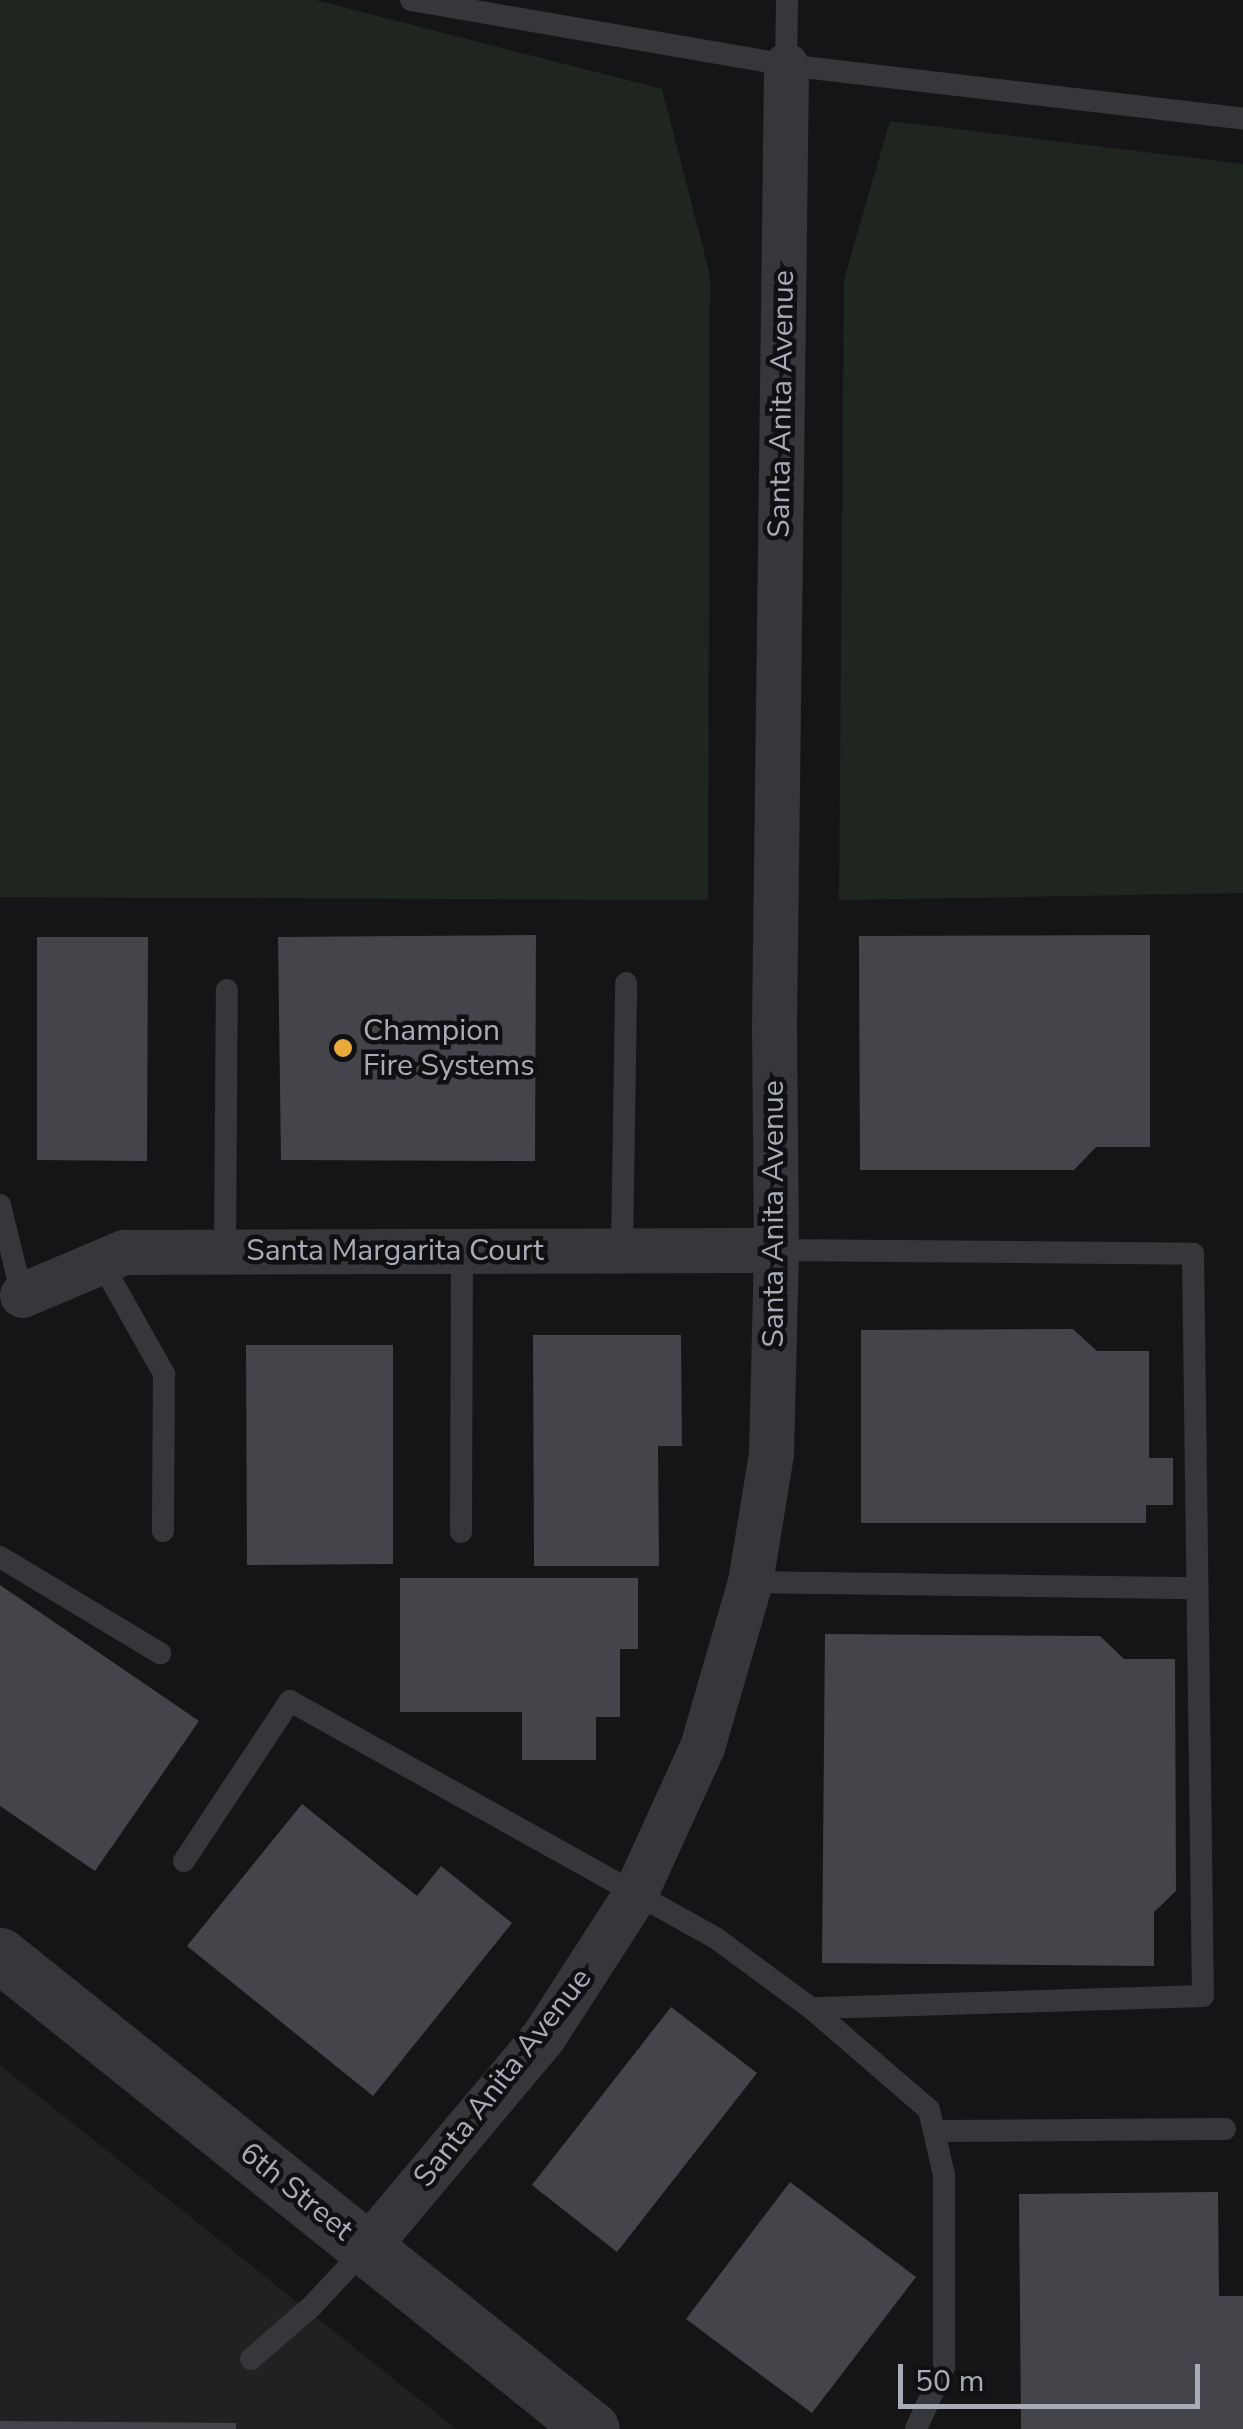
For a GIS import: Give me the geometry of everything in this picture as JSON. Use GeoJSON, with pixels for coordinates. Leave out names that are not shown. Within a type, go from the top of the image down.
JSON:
{"type":"FeatureCollection","features":[{"type":"Feature","properties":{"kind":"street","name":"Santa Anita Avenue"},"geometry":{"type":"LineString","coordinates":[[366,2248],[543,2037],[634,1896],[702,1747],[750,1582],[771,1454],[776,1250],[774,1025],[786,65]]}},
{"type":"Feature","properties":{"kind":"street","name":"Santa Margarita Court"},"geometry":{"type":"LineString","coordinates":[[11,1290],[124,1252],[776,1250]]}},
{"type":"Feature","properties":{"kind":"street","name":"6th Street"},"geometry":{"type":"LineString","coordinates":[[0,1955],[592,2429]]}},
{"type":"Feature","properties":{"kind":"lane"},"geometry":{"type":"LineString","coordinates":[[411,0],[786,65],[1243,119]]}},
{"type":"Feature","properties":{"kind":"lane"},"geometry":{"type":"LineString","coordinates":[[786,0],[786,65]]}},
{"type":"Feature","properties":{"kind":"lane"},"geometry":{"type":"LineString","coordinates":[[622,1249],[626,983]]}},
{"type":"Feature","properties":{"kind":"lane"},"geometry":{"type":"LineString","coordinates":[[225,1252],[227,990]]}},
{"type":"Feature","properties":{"kind":"lane"},"geometry":{"type":"LineString","coordinates":[[0,1204],[11,1290]]}},
{"type":"Feature","properties":{"kind":"lane"},"geometry":{"type":"LineString","coordinates":[[461,1532],[462,1250]]}},
{"type":"Feature","properties":{"kind":"lane"},"geometry":{"type":"LineString","coordinates":[[776,1250],[1192,1254],[1203,1996],[811,2008]]}},
{"type":"Feature","properties":{"kind":"lane"},"geometry":{"type":"LineString","coordinates":[[102,1262],[164,1374],[163,1532]]}},
{"type":"Feature","properties":{"kind":"lane"},"geometry":{"type":"LineString","coordinates":[[0,1557],[160,1653]]}},
{"type":"Feature","properties":{"kind":"lane"},"geometry":{"type":"LineString","coordinates":[[750,1582],[1197,1588]]}},
{"type":"Feature","properties":{"kind":"lane"},"geometry":{"type":"LineString","coordinates":[[184,1861],[290,1701],[717,1939],[811,2008],[929,2110],[944,2175],[944,2366],[916,2429]]}},
{"type":"Feature","properties":{"kind":"lane"},"geometry":{"type":"LineString","coordinates":[[934,2131],[1225,2129]]}},
{"type":"Feature","properties":{"kind":"lane"},"geometry":{"type":"LineString","coordinates":[[251,2359],[312,2306],[366,2248]]}},
{"type":"Feature","properties":{"kind":"shaded area"},"geometry":{"type":"Polygon","coordinates":[[[0,0],[315,0],[662,89],[710,275],[708,900],[0,897],[0,0]]]}},
{"type":"Feature","properties":{"kind":"shaded area"},"geometry":{"type":"Polygon","coordinates":[[[890,121],[1243,164],[1243,893],[839,900],[844,279],[890,121]]]}},
{"type":"Feature","properties":{"kind":"shaded area"},"geometry":{"type":"Polygon","coordinates":[[[0,2065],[456,2429],[0,2429],[0,2065]]]}},
{"type":"Feature","properties":{"kind":"building"},"geometry":{"type":"Polygon","coordinates":[[[536,935],[535,1161],[281,1160],[278,937],[536,935]]]}},
{"type":"Feature","properties":{"kind":"building"},"geometry":{"type":"Polygon","coordinates":[[[1150,935],[1150,1147],[1096,1147],[1074,1170],[860,1170],[859,936],[1150,935]]]}},
{"type":"Feature","properties":{"kind":"building"},"geometry":{"type":"Polygon","coordinates":[[[37,937],[148,937],[147,1161],[37,1160],[37,937]]]}},
{"type":"Feature","properties":{"kind":"building"},"geometry":{"type":"Polygon","coordinates":[[[1073,1329],[1097,1351],[1149,1351],[1149,1458],[1173,1458],[1173,1505],[1146,1505],[1146,1523],[861,1523],[861,1330],[1073,1329]]]}},
{"type":"Feature","properties":{"kind":"building"},"geometry":{"type":"Polygon","coordinates":[[[533,1335],[681,1335],[682,1446],[658,1446],[659,1566],[534,1566],[533,1335]]]}},
{"type":"Feature","properties":{"kind":"building"},"geometry":{"type":"Polygon","coordinates":[[[246,1345],[393,1345],[393,1564],[247,1565],[246,1345]]]}},
{"type":"Feature","properties":{"kind":"building"},"geometry":{"type":"Polygon","coordinates":[[[400,1578],[638,1578],[638,1649],[620,1649],[620,1717],[596,1717],[596,1760],[522,1760],[522,1712],[400,1712],[400,1578]]]}},
{"type":"Feature","properties":{"kind":"building"},"geometry":{"type":"Polygon","coordinates":[[[0,1585],[199,1721],[95,1871],[0,1806],[0,1585]]]}},
{"type":"Feature","properties":{"kind":"building"},"geometry":{"type":"Polygon","coordinates":[[[825,1634],[1100,1636],[1124,1659],[1175,1659],[1176,1891],[1154,1912],[1154,1966],[822,1963],[825,1634]]]}},
{"type":"Feature","properties":{"kind":"building"},"geometry":{"type":"Polygon","coordinates":[[[302,1804],[417,1896],[441,1866],[512,1923],[373,2096],[187,1946],[302,1804]]]}},
{"type":"Feature","properties":{"kind":"building"},"geometry":{"type":"Polygon","coordinates":[[[671,2007],[757,2073],[617,2252],[532,2185],[671,2007]]]}},
{"type":"Feature","properties":{"kind":"building"},"geometry":{"type":"Polygon","coordinates":[[[790,2182],[916,2277],[812,2413],[686,2319],[790,2182]]]}},
{"type":"Feature","properties":{"kind":"building"},"geometry":{"type":"Polygon","coordinates":[[[1218,2192],[1219,2296],[1243,2296],[1243,2429],[1021,2429],[1019,2194],[1218,2192]]]}},
{"type":"Feature","properties":{"kind":"building"},"geometry":{"type":"Polygon","coordinates":[[[0,2421],[236,2423],[236,2429],[0,2429],[0,2421]]]}},
{"type":"Feature","properties":{"kind":"place","name":"Champion Fire Systems"},"geometry":{"type":"Point","coordinates":[343,1048]}}]}
